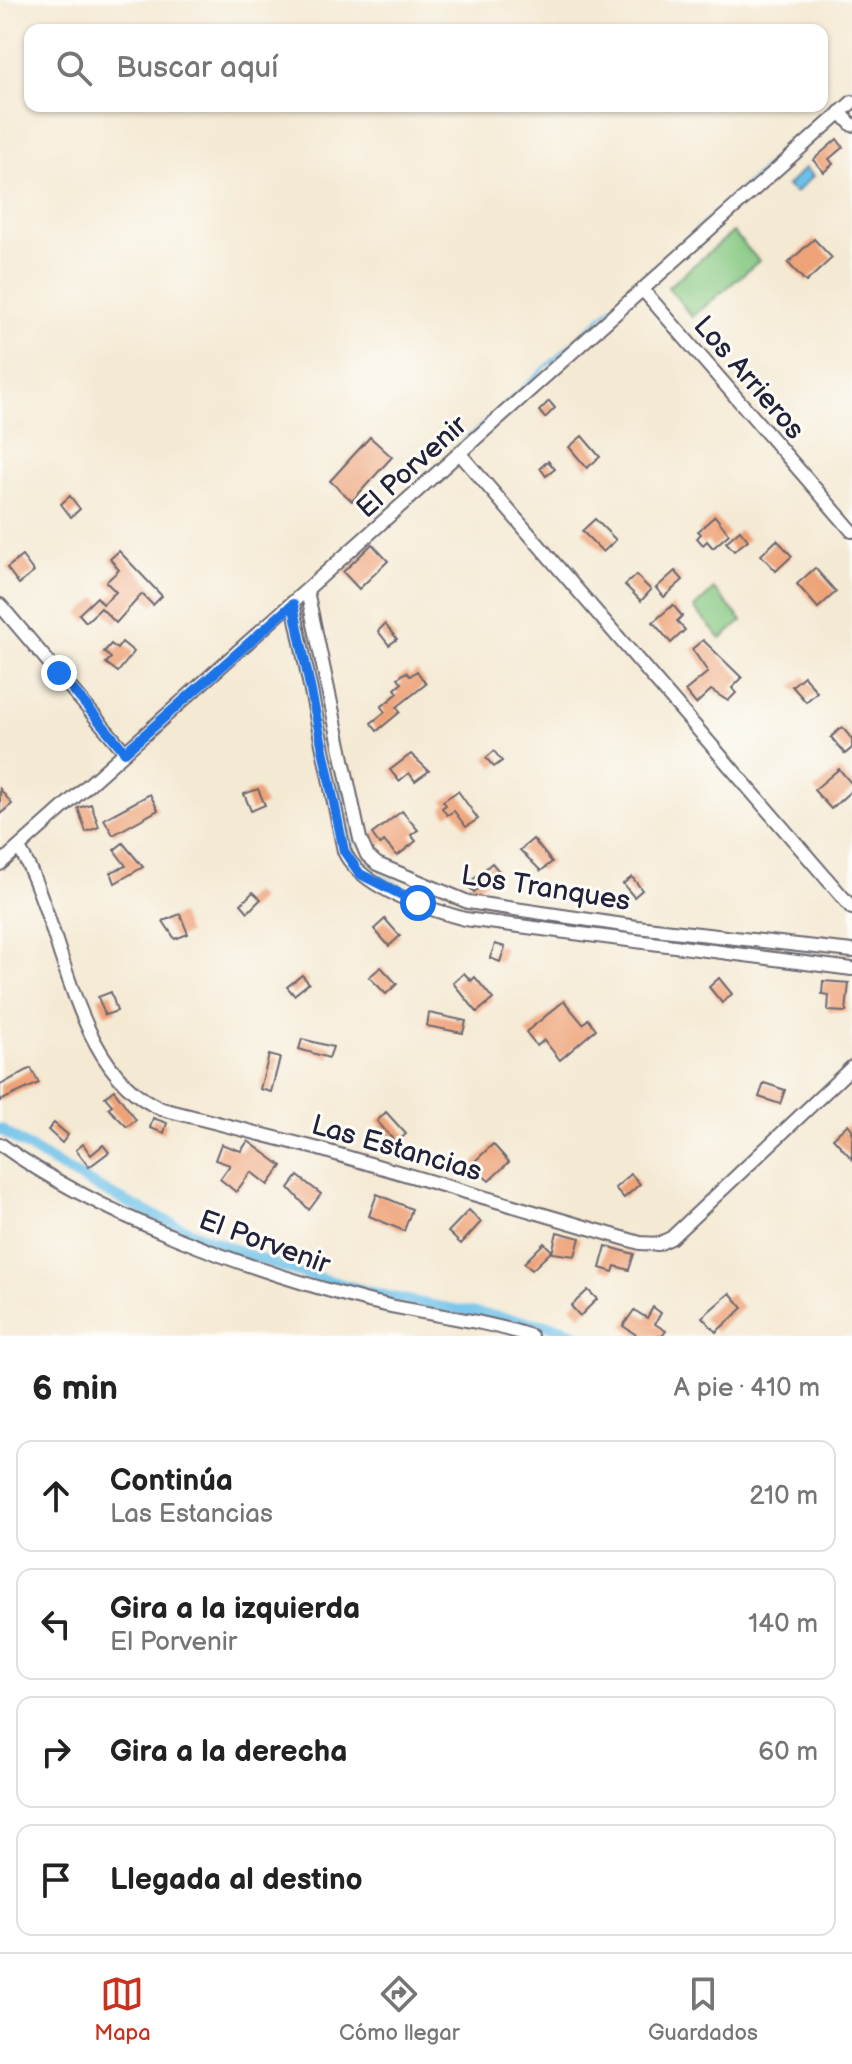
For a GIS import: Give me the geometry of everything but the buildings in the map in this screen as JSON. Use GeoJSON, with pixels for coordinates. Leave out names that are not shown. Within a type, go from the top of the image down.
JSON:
{"type":"FeatureCollection","features":[{"type":"Feature","properties":{"kind":"street","name":"El Porvenir"},"geometry":{"type":"LineString","coordinates":[[0,864],[461,455],[852,102]]}},
{"type":"Feature","properties":{"kind":"street"},"geometry":{"type":"LineString","coordinates":[[840,112],[852,125]]}},
{"type":"Feature","properties":{"kind":"street","name":"Los Arrieros"},"geometry":{"type":"LineString","coordinates":[[643,290],[852,531]]}},
{"type":"Feature","properties":{"kind":"street"},"geometry":{"type":"LineString","coordinates":[[461,455],[852,908]]}},
{"type":"Feature","properties":{"kind":"street","name":"Los Tranques"},"geometry":{"type":"LineString","coordinates":[[307,591],[364,850],[377,864],[445,895],[501,907],[852,951]]}},
{"type":"Feature","properties":{"kind":"street"},"geometry":{"type":"LineString","coordinates":[[293,604],[342,843],[351,866],[366,878],[431,909],[465,919],[852,969]]}},
{"type":"Feature","properties":{"kind":"street"},"geometry":{"type":"LineString","coordinates":[[0,605],[125,752]]}},
{"type":"Feature","properties":{"kind":"street","name":"Las Estancias"},"geometry":{"type":"LineString","coordinates":[[19,848],[35,880],[95,1040],[120,1077],[145,1100],[162,1109],[319,1149],[640,1243],[658,1244],[677,1234],[852,1067]]}},
{"type":"Feature","properties":{"kind":"street"},"geometry":{"type":"LineString","coordinates":[[499,923],[501,907]]}},
{"type":"Feature","properties":{"kind":"street","name":"El Porvenir"},"geometry":{"type":"LineString","coordinates":[[0,1144],[82,1193],[237,1260],[364,1300],[531,1336]]}},
{"type":"Feature","properties":{"kind":"green space"},"geometry":{"type":"Polygon","coordinates":[[[733,232],[759,261],[692,317],[668,287],[733,232]]]}},
{"type":"Feature","properties":{"kind":"green space"},"geometry":{"type":"Polygon","coordinates":[[[714,589],[742,621],[721,639],[694,608],[714,589]]]}},
{"type":"Feature","properties":{"kind":"water"},"geometry":{"type":"Polygon","coordinates":[[[805,168],[813,176],[795,193],[787,186],[805,168]]]}},
{"type":"Feature","properties":{"kind":"waterway"},"geometry":{"type":"LineString","coordinates":[[828,110],[852,88]]}},
{"type":"Feature","properties":{"kind":"waterway"},"geometry":{"type":"LineString","coordinates":[[452,452],[826,112]]}},
{"type":"Feature","properties":{"kind":"waterway"},"geometry":{"type":"LineString","coordinates":[[319,675],[354,854],[359,863]]}},
{"type":"Feature","properties":{"kind":"waterway"},"geometry":{"type":"LineString","coordinates":[[364,868],[450,908],[852,960]]}},
{"type":"Feature","properties":{"kind":"waterway"},"geometry":{"type":"LineString","coordinates":[[0,1129],[89,1183],[136,1207],[282,1267],[383,1295],[562,1328],[577,1336]]}},
{"type":"Feature","properties":{"kind":"route"},"geometry":{"type":"LineString","coordinates":[[59,673],[125,752],[293,604],[344,851],[351,866],[360,874],[418,903]]}}]}
